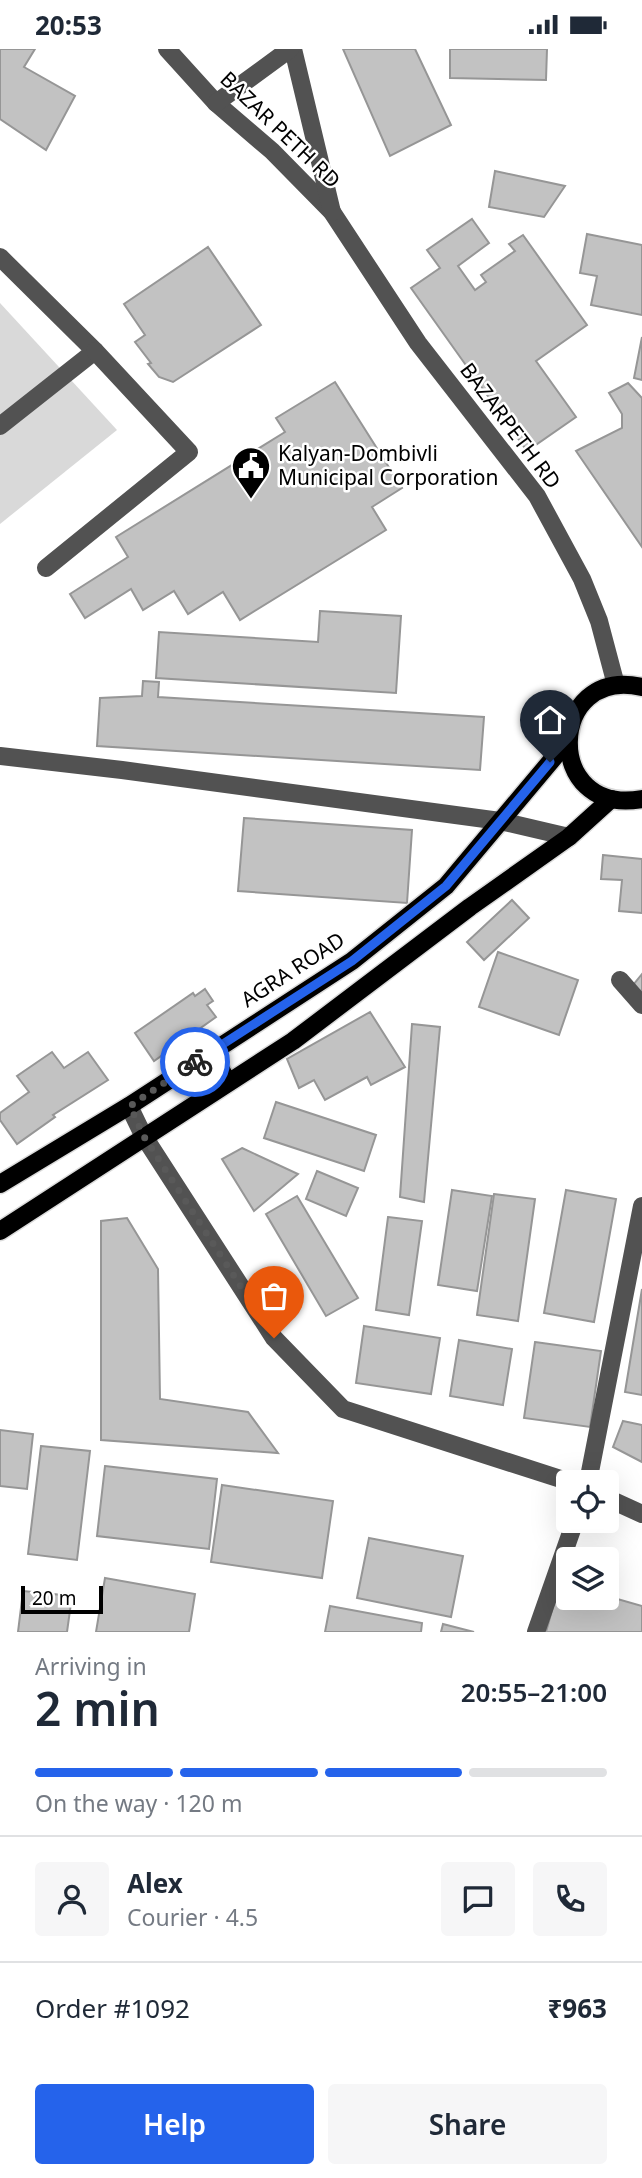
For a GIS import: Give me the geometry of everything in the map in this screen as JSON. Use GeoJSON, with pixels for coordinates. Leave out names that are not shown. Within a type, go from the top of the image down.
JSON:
{"type":"FeatureCollection","features":[{"type":"Feature","properties":{"kind":"main road"},"geometry":{"type":"LineString","coordinates":[[616,685],[642,687]]}},
{"type":"Feature","properties":{"kind":"main road","name":"AGRA ROAD"},"geometry":{"type":"LineString","coordinates":[[0,1184],[130,1106],[210,1051],[352,961],[446,886],[567,742],[570,726],[582,705],[600,690],[616,685]]}},
{"type":"Feature","properties":{"kind":"main road"},"geometry":{"type":"LineString","coordinates":[[567,742],[576,773],[597,793],[611,799],[642,799]]}},
{"type":"Feature","properties":{"kind":"main road"},"geometry":{"type":"LineString","coordinates":[[0,1231],[143,1135],[293,1041],[470,907],[569,837],[611,799]]}},
{"type":"Feature","properties":{"kind":"main road"},"geometry":{"type":"LineString","coordinates":[[446,886],[470,907]]}},
{"type":"Feature","properties":{"kind":"main road"},"geometry":{"type":"LineString","coordinates":[[210,1051],[228,1082]]}},
{"type":"Feature","properties":{"kind":"street","name":"BAZAR PETH RD"},"geometry":{"type":"LineString","coordinates":[[167,49],[216,103],[272,151],[332,212]]}},
{"type":"Feature","properties":{"kind":"street"},"geometry":{"type":"LineString","coordinates":[[216,103],[291,49],[332,212]]}},
{"type":"Feature","properties":{"kind":"street","name":"BAZARPETH RD"},"geometry":{"type":"LineString","coordinates":[[332,212],[418,343],[537,496],[582,579],[598,621],[616,685]]}},
{"type":"Feature","properties":{"kind":"street"},"geometry":{"type":"LineString","coordinates":[[0,257],[95,351],[189,452],[46,568]]}},
{"type":"Feature","properties":{"kind":"street"},"geometry":{"type":"LineString","coordinates":[[0,426],[95,351]]}},
{"type":"Feature","properties":{"kind":"street"},"geometry":{"type":"LineString","coordinates":[[0,756],[136,771],[500,821],[569,837]]}},
{"type":"Feature","properties":{"kind":"street"},"geometry":{"type":"LineString","coordinates":[[620,979],[642,1005]]}},
{"type":"Feature","properties":{"kind":"street"},"geometry":{"type":"LineString","coordinates":[[130,1106],[143,1135],[274,1338],[343,1409],[556,1477]]}},
{"type":"Feature","properties":{"kind":"street"},"geometry":{"type":"LineString","coordinates":[[590,1470],[642,1206]]}},
{"type":"Feature","properties":{"kind":"street"},"geometry":{"type":"LineString","coordinates":[[619,1503],[642,1514]]}},
{"type":"Feature","properties":{"kind":"street"},"geometry":{"type":"LineString","coordinates":[[536,1632],[571,1533]]}},
{"type":"Feature","properties":{"kind":"shaded area"},"geometry":{"type":"Polygon","coordinates":[[[0,303],[117,430],[0,524],[0,303]]]}},
{"type":"Feature","properties":{"kind":"building"},"geometry":{"type":"Polygon","coordinates":[[[0,49],[35,49],[24,67],[75,96],[46,150],[0,119],[0,49]]]}},
{"type":"Feature","properties":{"kind":"building"},"geometry":{"type":"Polygon","coordinates":[[[343,49],[415,49],[451,125],[390,156],[343,49]]]}},
{"type":"Feature","properties":{"kind":"building"},"geometry":{"type":"Polygon","coordinates":[[[450,49],[547,49],[546,80],[450,78],[450,49]]]}},
{"type":"Feature","properties":{"kind":"building"},"geometry":{"type":"Polygon","coordinates":[[[495,171],[565,186],[544,217],[489,207],[495,171]]]}},
{"type":"Feature","properties":{"kind":"building"},"geometry":{"type":"Polygon","coordinates":[[[472,219],[489,243],[458,266],[475,290],[486,282],[481,275],[515,251],[509,244],[523,235],[587,325],[536,361],[576,417],[527,451],[411,288],[440,268],[427,250],[472,219]]]}},
{"type":"Feature","properties":{"kind":"building"},"geometry":{"type":"Polygon","coordinates":[[[587,234],[642,245],[642,315],[591,305],[597,276],[580,273],[587,234]]]}},
{"type":"Feature","properties":{"kind":"building"},"geometry":{"type":"Polygon","coordinates":[[[208,247],[261,325],[173,382],[159,377],[148,364],[151,363],[135,342],[145,335],[124,304],[208,247]]]}},
{"type":"Feature","properties":{"kind":"building"},"geometry":{"type":"Polygon","coordinates":[[[642,337],[642,380],[634,378],[642,337]]]}},
{"type":"Feature","properties":{"kind":"building"},"geometry":{"type":"Polygon","coordinates":[[[335,382],[402,488],[372,507],[386,530],[240,620],[223,592],[188,614],[174,591],[143,610],[131,589],[85,618],[70,594],[128,557],[116,537],[285,432],[276,418],[335,382]]]}},
{"type":"Feature","properties":{"kind":"building"},"geometry":{"type":"Polygon","coordinates":[[[628,383],[642,398],[642,547],[576,451],[622,428],[622,414],[609,393],[628,383]]]}},
{"type":"Feature","properties":{"kind":"building"},"geometry":{"type":"Polygon","coordinates":[[[320,611],[401,616],[396,693],[156,678],[159,632],[318,642],[320,611]]]}},
{"type":"Feature","properties":{"kind":"building"},"geometry":{"type":"Polygon","coordinates":[[[143,681],[159,682],[158,697],[484,717],[480,770],[97,746],[100,698],[142,696],[143,681]]]}},
{"type":"Feature","properties":{"kind":"building"},"geometry":{"type":"Polygon","coordinates":[[[244,818],[412,830],[407,903],[238,891],[244,818]]]}},
{"type":"Feature","properties":{"kind":"building"},"geometry":{"type":"Polygon","coordinates":[[[603,855],[642,859],[642,913],[619,911],[622,880],[601,879],[603,855]]]}},
{"type":"Feature","properties":{"kind":"building"},"geometry":{"type":"Polygon","coordinates":[[[512,900],[529,918],[484,960],[467,942],[512,900]]]}},
{"type":"Feature","properties":{"kind":"building"},"geometry":{"type":"Polygon","coordinates":[[[498,952],[578,980],[559,1035],[479,1007],[498,952]]]}},
{"type":"Feature","properties":{"kind":"building"},"geometry":{"type":"Polygon","coordinates":[[[642,974],[642,992],[633,985],[642,974]]]}},
{"type":"Feature","properties":{"kind":"building"},"geometry":{"type":"Polygon","coordinates":[[[205,989],[213,1001],[207,1005],[216,1017],[154,1061],[135,1033],[193,993],[195,996],[205,989]]]}},
{"type":"Feature","properties":{"kind":"building"},"geometry":{"type":"Polygon","coordinates":[[[370,1012],[405,1067],[371,1085],[367,1077],[325,1100],[314,1080],[299,1088],[287,1059],[370,1012]]]}},
{"type":"Feature","properties":{"kind":"building"},"geometry":{"type":"Polygon","coordinates":[[[412,1024],[440,1027],[424,1202],[400,1197],[412,1024]]]}},
{"type":"Feature","properties":{"kind":"building"},"geometry":{"type":"Polygon","coordinates":[[[52,1052],[64,1068],[88,1052],[108,1080],[53,1115],[55,1117],[17,1144],[0,1120],[0,1113],[29,1092],[17,1076],[52,1052]]]}},
{"type":"Feature","properties":{"kind":"building"},"geometry":{"type":"Polygon","coordinates":[[[276,1102],[376,1135],[364,1171],[264,1138],[276,1102]]]}},
{"type":"Feature","properties":{"kind":"building"},"geometry":{"type":"Polygon","coordinates":[[[242,1148],[298,1174],[254,1211],[222,1159],[242,1148]]]}},
{"type":"Feature","properties":{"kind":"building"},"geometry":{"type":"Polygon","coordinates":[[[317,1171],[358,1188],[346,1216],[306,1199],[317,1171]]]}},
{"type":"Feature","properties":{"kind":"building"},"geometry":{"type":"Polygon","coordinates":[[[452,1190],[492,1196],[477,1291],[438,1285],[452,1190]]]}},
{"type":"Feature","properties":{"kind":"building"},"geometry":{"type":"Polygon","coordinates":[[[566,1190],[616,1199],[594,1322],[544,1313],[566,1190]]]}},
{"type":"Feature","properties":{"kind":"building"},"geometry":{"type":"Polygon","coordinates":[[[494,1194],[535,1199],[518,1321],[477,1315],[494,1194]]]}},
{"type":"Feature","properties":{"kind":"building"},"geometry":{"type":"Polygon","coordinates":[[[297,1196],[358,1298],[326,1316],[266,1214],[297,1196]]]}},
{"type":"Feature","properties":{"kind":"building"},"geometry":{"type":"Polygon","coordinates":[[[388,1217],[422,1221],[409,1315],[376,1310],[388,1217]]]}},
{"type":"Feature","properties":{"kind":"building"},"geometry":{"type":"Polygon","coordinates":[[[127,1218],[158,1269],[160,1399],[248,1412],[278,1453],[101,1440],[101,1221],[127,1218]]]}},
{"type":"Feature","properties":{"kind":"building"},"geometry":{"type":"Polygon","coordinates":[[[642,1289],[642,1395],[625,1392],[642,1289]]]}},
{"type":"Feature","properties":{"kind":"building"},"geometry":{"type":"Polygon","coordinates":[[[364,1326],[440,1338],[431,1394],[356,1383],[364,1326]]]}},
{"type":"Feature","properties":{"kind":"building"},"geometry":{"type":"Polygon","coordinates":[[[459,1340],[512,1349],[503,1405],[450,1396],[459,1340]]]}},
{"type":"Feature","properties":{"kind":"building"},"geometry":{"type":"Polygon","coordinates":[[[535,1342],[601,1351],[590,1427],[524,1418],[535,1342]]]}},
{"type":"Feature","properties":{"kind":"building"},"geometry":{"type":"Polygon","coordinates":[[[623,1421],[642,1425],[642,1462],[613,1447],[623,1421]]]}},
{"type":"Feature","properties":{"kind":"building"},"geometry":{"type":"Polygon","coordinates":[[[0,1430],[33,1434],[27,1489],[0,1486],[0,1430]]]}},
{"type":"Feature","properties":{"kind":"building"},"geometry":{"type":"Polygon","coordinates":[[[41,1446],[90,1451],[77,1560],[28,1554],[41,1446]]]}},
{"type":"Feature","properties":{"kind":"building"},"geometry":{"type":"Polygon","coordinates":[[[105,1466],[217,1479],[209,1549],[97,1536],[105,1466]]]}},
{"type":"Feature","properties":{"kind":"building"},"geometry":{"type":"Polygon","coordinates":[[[222,1485],[333,1501],[322,1578],[211,1562],[222,1485]]]}},
{"type":"Feature","properties":{"kind":"building"},"geometry":{"type":"Polygon","coordinates":[[[369,1538],[463,1556],[451,1617],[357,1598],[369,1538]]]}},
{"type":"Feature","properties":{"kind":"building"},"geometry":{"type":"Polygon","coordinates":[[[105,1578],[195,1594],[189,1632],[96,1632],[105,1578]]]}},
{"type":"Feature","properties":{"kind":"building"},"geometry":{"type":"Polygon","coordinates":[[[23,1591],[72,1596],[67,1632],[18,1632],[23,1591]]]}},
{"type":"Feature","properties":{"kind":"building"},"geometry":{"type":"Polygon","coordinates":[[[556,1596],[556,1610],[619,1610],[619,1599],[642,1606],[642,1632],[546,1632],[556,1596]]]}},
{"type":"Feature","properties":{"kind":"building"},"geometry":{"type":"Polygon","coordinates":[[[330,1606],[422,1623],[421,1632],[325,1632],[330,1606]]]}},
{"type":"Feature","properties":{"kind":"building"},"geometry":{"type":"Polygon","coordinates":[[[443,1624],[474,1632],[441,1632],[443,1624]]]}},
{"type":"Feature","properties":{"kind":"way so far"},"geometry":{"type":"LineString","coordinates":[[195,1062],[130,1106],[143,1135],[274,1338]]}},
{"type":"Feature","properties":{"kind":"place","name":"Kalyan-Dombivli Municipal Corporation"},"geometry":{"type":"Point","coordinates":[251,500]}},
{"type":"Feature","properties":{"kind":"route"},"geometry":{"type":"LineString","coordinates":[[195,1062],[352,961],[446,886],[550,762]]}}]}
